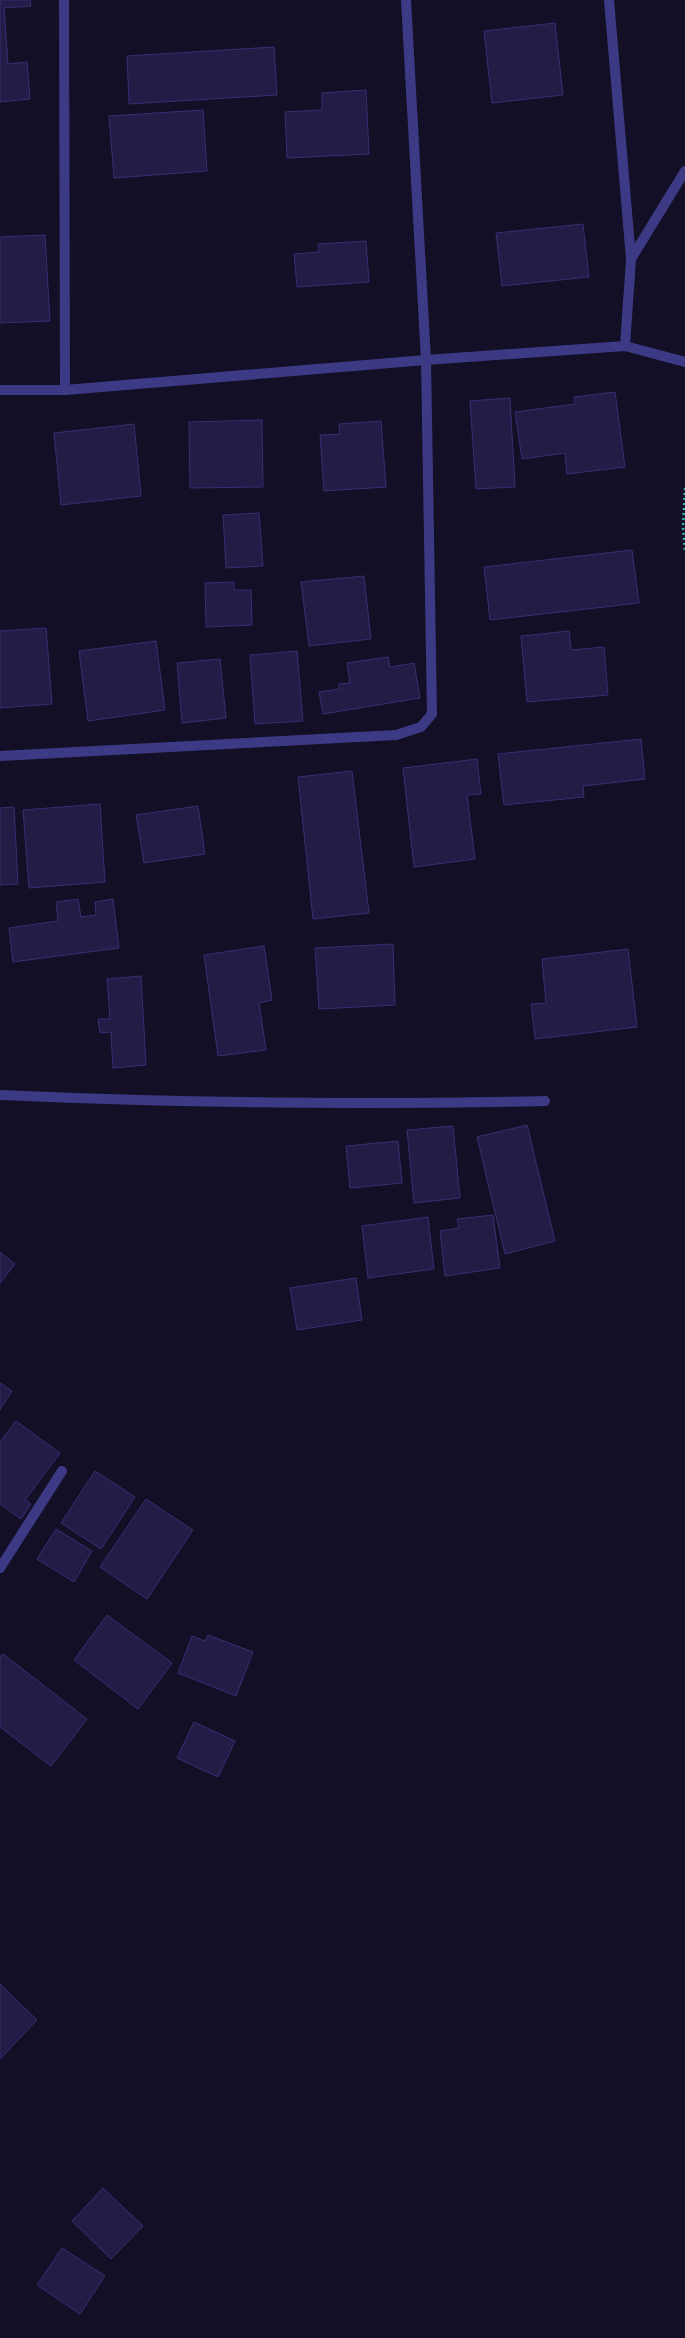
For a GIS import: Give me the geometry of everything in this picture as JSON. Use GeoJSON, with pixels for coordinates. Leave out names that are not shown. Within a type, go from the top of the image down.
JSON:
{"type":"FeatureCollection","features":[{"type":"Feature","properties":{"kind":"street"},"geometry":{"type":"LineString","coordinates":[[64,0],[65,390]]}},
{"type":"Feature","properties":{"kind":"street"},"geometry":{"type":"LineString","coordinates":[[0,756],[396,735],[421,727],[432,714],[426,360],[406,0]]}},
{"type":"Feature","properties":{"kind":"street"},"geometry":{"type":"LineString","coordinates":[[609,0],[630,259],[624,346]]}},
{"type":"Feature","properties":{"kind":"street"},"geometry":{"type":"LineString","coordinates":[[630,259],[685,171]]}},
{"type":"Feature","properties":{"kind":"street"},"geometry":{"type":"LineString","coordinates":[[0,390],[65,390],[426,360],[624,346],[685,362]]}},
{"type":"Feature","properties":{"kind":"street"},"geometry":{"type":"LineString","coordinates":[[0,1095],[144,1102],[441,1103],[545,1101]]}},
{"type":"Feature","properties":{"kind":"street"},"geometry":{"type":"LineString","coordinates":[[0,1568],[62,1471]]}},
{"type":"Feature","properties":{"kind":"path"},"geometry":{"type":"LineString","coordinates":[[685,488],[683,527],[685,551]]}},
{"type":"Feature","properties":{"kind":"building"},"geometry":{"type":"Polygon","coordinates":[[[0,0],[30,0],[31,6],[4,8],[8,64],[27,62],[30,99],[0,102],[0,0]]]}},
{"type":"Feature","properties":{"kind":"building"},"geometry":{"type":"Polygon","coordinates":[[[555,23],[563,95],[492,103],[484,31],[555,23]]]}},
{"type":"Feature","properties":{"kind":"building"},"geometry":{"type":"Polygon","coordinates":[[[274,47],[277,95],[129,104],[127,56],[274,47]]]}},
{"type":"Feature","properties":{"kind":"building"},"geometry":{"type":"Polygon","coordinates":[[[366,90],[369,154],[287,158],[285,112],[322,110],[322,93],[366,90]]]}},
{"type":"Feature","properties":{"kind":"building"},"geometry":{"type":"Polygon","coordinates":[[[203,110],[207,171],[114,178],[109,116],[203,110]]]}},
{"type":"Feature","properties":{"kind":"building"},"geometry":{"type":"Polygon","coordinates":[[[583,224],[589,277],[502,286],[496,233],[583,224]]]}},
{"type":"Feature","properties":{"kind":"building"},"geometry":{"type":"Polygon","coordinates":[[[45,235],[50,321],[0,323],[0,237],[45,235]]]}},
{"type":"Feature","properties":{"kind":"building"},"geometry":{"type":"Polygon","coordinates":[[[366,241],[369,282],[297,287],[294,254],[319,252],[318,244],[366,241]]]}},
{"type":"Feature","properties":{"kind":"building"},"geometry":{"type":"Polygon","coordinates":[[[615,392],[625,467],[567,474],[565,453],[522,459],[515,412],[575,404],[574,397],[615,392]]]}},
{"type":"Feature","properties":{"kind":"building"},"geometry":{"type":"Polygon","coordinates":[[[510,398],[515,487],[476,489],[470,401],[510,398]]]}},
{"type":"Feature","properties":{"kind":"building"},"geometry":{"type":"Polygon","coordinates":[[[262,420],[263,487],[190,488],[189,422],[262,420]]]}},
{"type":"Feature","properties":{"kind":"building"},"geometry":{"type":"Polygon","coordinates":[[[381,421],[386,487],[324,491],[320,435],[340,434],[339,424],[381,421]]]}},
{"type":"Feature","properties":{"kind":"building"},"geometry":{"type":"Polygon","coordinates":[[[134,424],[141,496],[61,505],[54,433],[134,424]]]}},
{"type":"Feature","properties":{"kind":"building"},"geometry":{"type":"Polygon","coordinates":[[[259,513],[263,566],[226,568],[223,515],[259,513]]]}},
{"type":"Feature","properties":{"kind":"building"},"geometry":{"type":"Polygon","coordinates":[[[632,550],[639,603],[490,620],[484,567],[632,550]]]}},
{"type":"Feature","properties":{"kind":"building"},"geometry":{"type":"Polygon","coordinates":[[[364,576],[371,639],[309,646],[301,582],[364,576]]]}},
{"type":"Feature","properties":{"kind":"building"},"geometry":{"type":"Polygon","coordinates":[[[234,582],[234,590],[251,590],[252,625],[206,627],[205,583],[234,582]]]}},
{"type":"Feature","properties":{"kind":"building"},"geometry":{"type":"Polygon","coordinates":[[[46,628],[52,704],[0,708],[0,631],[46,628]]]}},
{"type":"Feature","properties":{"kind":"building"},"geometry":{"type":"Polygon","coordinates":[[[569,631],[571,650],[604,647],[608,695],[527,702],[521,636],[569,631]]]}},
{"type":"Feature","properties":{"kind":"building"},"geometry":{"type":"Polygon","coordinates":[[[156,641],[165,710],[88,721],[79,651],[156,641]]]}},
{"type":"Feature","properties":{"kind":"building"},"geometry":{"type":"Polygon","coordinates":[[[297,651],[303,721],[255,724],[250,655],[297,651]]]}},
{"type":"Feature","properties":{"kind":"building"},"geometry":{"type":"Polygon","coordinates":[[[388,657],[390,667],[414,663],[420,698],[323,714],[319,692],[339,689],[339,684],[350,683],[347,663],[388,657]]]}},
{"type":"Feature","properties":{"kind":"building"},"geometry":{"type":"Polygon","coordinates":[[[220,659],[226,718],[182,723],[177,663],[220,659]]]}},
{"type":"Feature","properties":{"kind":"building"},"geometry":{"type":"Polygon","coordinates":[[[641,739],[645,779],[583,786],[584,797],[504,805],[498,754],[641,739]]]}},
{"type":"Feature","properties":{"kind":"building"},"geometry":{"type":"Polygon","coordinates":[[[477,759],[481,794],[467,795],[475,859],[414,867],[403,768],[477,759]]]}},
{"type":"Feature","properties":{"kind":"building"},"geometry":{"type":"Polygon","coordinates":[[[352,771],[369,913],[313,919],[298,777],[352,771]]]}},
{"type":"Feature","properties":{"kind":"building"},"geometry":{"type":"Polygon","coordinates":[[[100,804],[105,882],[29,888],[23,810],[100,804]]]}},
{"type":"Feature","properties":{"kind":"building"},"geometry":{"type":"Polygon","coordinates":[[[198,806],[205,854],[144,863],[136,815],[198,806]]]}},
{"type":"Feature","properties":{"kind":"building"},"geometry":{"type":"Polygon","coordinates":[[[14,807],[18,884],[0,885],[0,808],[14,807]]]}},
{"type":"Feature","properties":{"kind":"building"},"geometry":{"type":"Polygon","coordinates":[[[78,899],[81,917],[96,915],[95,902],[113,899],[119,948],[13,962],[9,928],[58,921],[56,902],[78,899]]]}},
{"type":"Feature","properties":{"kind":"building"},"geometry":{"type":"Polygon","coordinates":[[[393,944],[395,1005],[319,1009],[315,948],[393,944]]]}},
{"type":"Feature","properties":{"kind":"building"},"geometry":{"type":"Polygon","coordinates":[[[264,946],[272,1000],[259,1003],[266,1050],[218,1056],[204,955],[264,946]]]}},
{"type":"Feature","properties":{"kind":"building"},"geometry":{"type":"Polygon","coordinates":[[[628,949],[637,1027],[535,1039],[531,1004],[546,1003],[542,959],[628,949]]]}},
{"type":"Feature","properties":{"kind":"building"},"geometry":{"type":"Polygon","coordinates":[[[141,976],[146,1065],[113,1068],[111,1032],[100,1033],[98,1019],[110,1019],[107,979],[141,976]]]}},
{"type":"Feature","properties":{"kind":"building"},"geometry":{"type":"Polygon","coordinates":[[[527,1125],[555,1241],[505,1254],[477,1137],[527,1125]]]}},
{"type":"Feature","properties":{"kind":"building"},"geometry":{"type":"Polygon","coordinates":[[[453,1126],[460,1198],[414,1203],[407,1130],[453,1126]]]}},
{"type":"Feature","properties":{"kind":"building"},"geometry":{"type":"Polygon","coordinates":[[[398,1141],[402,1183],[350,1188],[346,1146],[398,1141]]]}},
{"type":"Feature","properties":{"kind":"building"},"geometry":{"type":"Polygon","coordinates":[[[493,1215],[500,1268],[445,1276],[440,1231],[459,1228],[457,1219],[493,1215]]]}},
{"type":"Feature","properties":{"kind":"building"},"geometry":{"type":"Polygon","coordinates":[[[428,1217],[434,1269],[368,1278],[362,1226],[428,1217]]]}},
{"type":"Feature","properties":{"kind":"building"},"geometry":{"type":"Polygon","coordinates":[[[0,1252],[15,1264],[0,1283],[0,1252]]]}},
{"type":"Feature","properties":{"kind":"building"},"geometry":{"type":"Polygon","coordinates":[[[356,1278],[362,1320],[297,1330],[290,1288],[356,1278]]]}},
{"type":"Feature","properties":{"kind":"building"},"geometry":{"type":"Polygon","coordinates":[[[0,1383],[12,1391],[0,1410],[0,1383]]]}},
{"type":"Feature","properties":{"kind":"building"},"geometry":{"type":"Polygon","coordinates":[[[16,1421],[60,1453],[25,1500],[31,1504],[21,1519],[0,1504],[0,1442],[16,1421]]]}},
{"type":"Feature","properties":{"kind":"building"},"geometry":{"type":"Polygon","coordinates":[[[95,1471],[135,1497],[101,1549],[61,1523],[95,1471]]]}},
{"type":"Feature","properties":{"kind":"building"},"geometry":{"type":"Polygon","coordinates":[[[146,1499],[193,1530],[147,1599],[100,1567],[146,1499]]]}},
{"type":"Feature","properties":{"kind":"building"},"geometry":{"type":"Polygon","coordinates":[[[56,1529],[92,1551],[74,1582],[37,1559],[56,1529]]]}},
{"type":"Feature","properties":{"kind":"building"},"geometry":{"type":"Polygon","coordinates":[[[107,1615],[172,1663],[138,1709],[74,1660],[107,1615]]]}},
{"type":"Feature","properties":{"kind":"building"},"geometry":{"type":"Polygon","coordinates":[[[208,1635],[253,1652],[236,1696],[178,1673],[192,1636],[205,1641],[208,1635]]]}},
{"type":"Feature","properties":{"kind":"building"},"geometry":{"type":"Polygon","coordinates":[[[3,1654],[87,1719],[51,1766],[0,1727],[0,1657],[3,1654]]]}},
{"type":"Feature","properties":{"kind":"building"},"geometry":{"type":"Polygon","coordinates":[[[194,1722],[235,1741],[218,1777],[177,1758],[194,1722]]]}},
{"type":"Feature","properties":{"kind":"building"},"geometry":{"type":"Polygon","coordinates":[[[0,1984],[37,2020],[0,2059],[0,1984]]]}},
{"type":"Feature","properties":{"kind":"building"},"geometry":{"type":"Polygon","coordinates":[[[103,2188],[143,2226],[111,2259],[72,2221],[103,2188]]]}},
{"type":"Feature","properties":{"kind":"building"},"geometry":{"type":"Polygon","coordinates":[[[62,2248],[105,2276],[80,2314],[37,2285],[62,2248]]]}}]}
